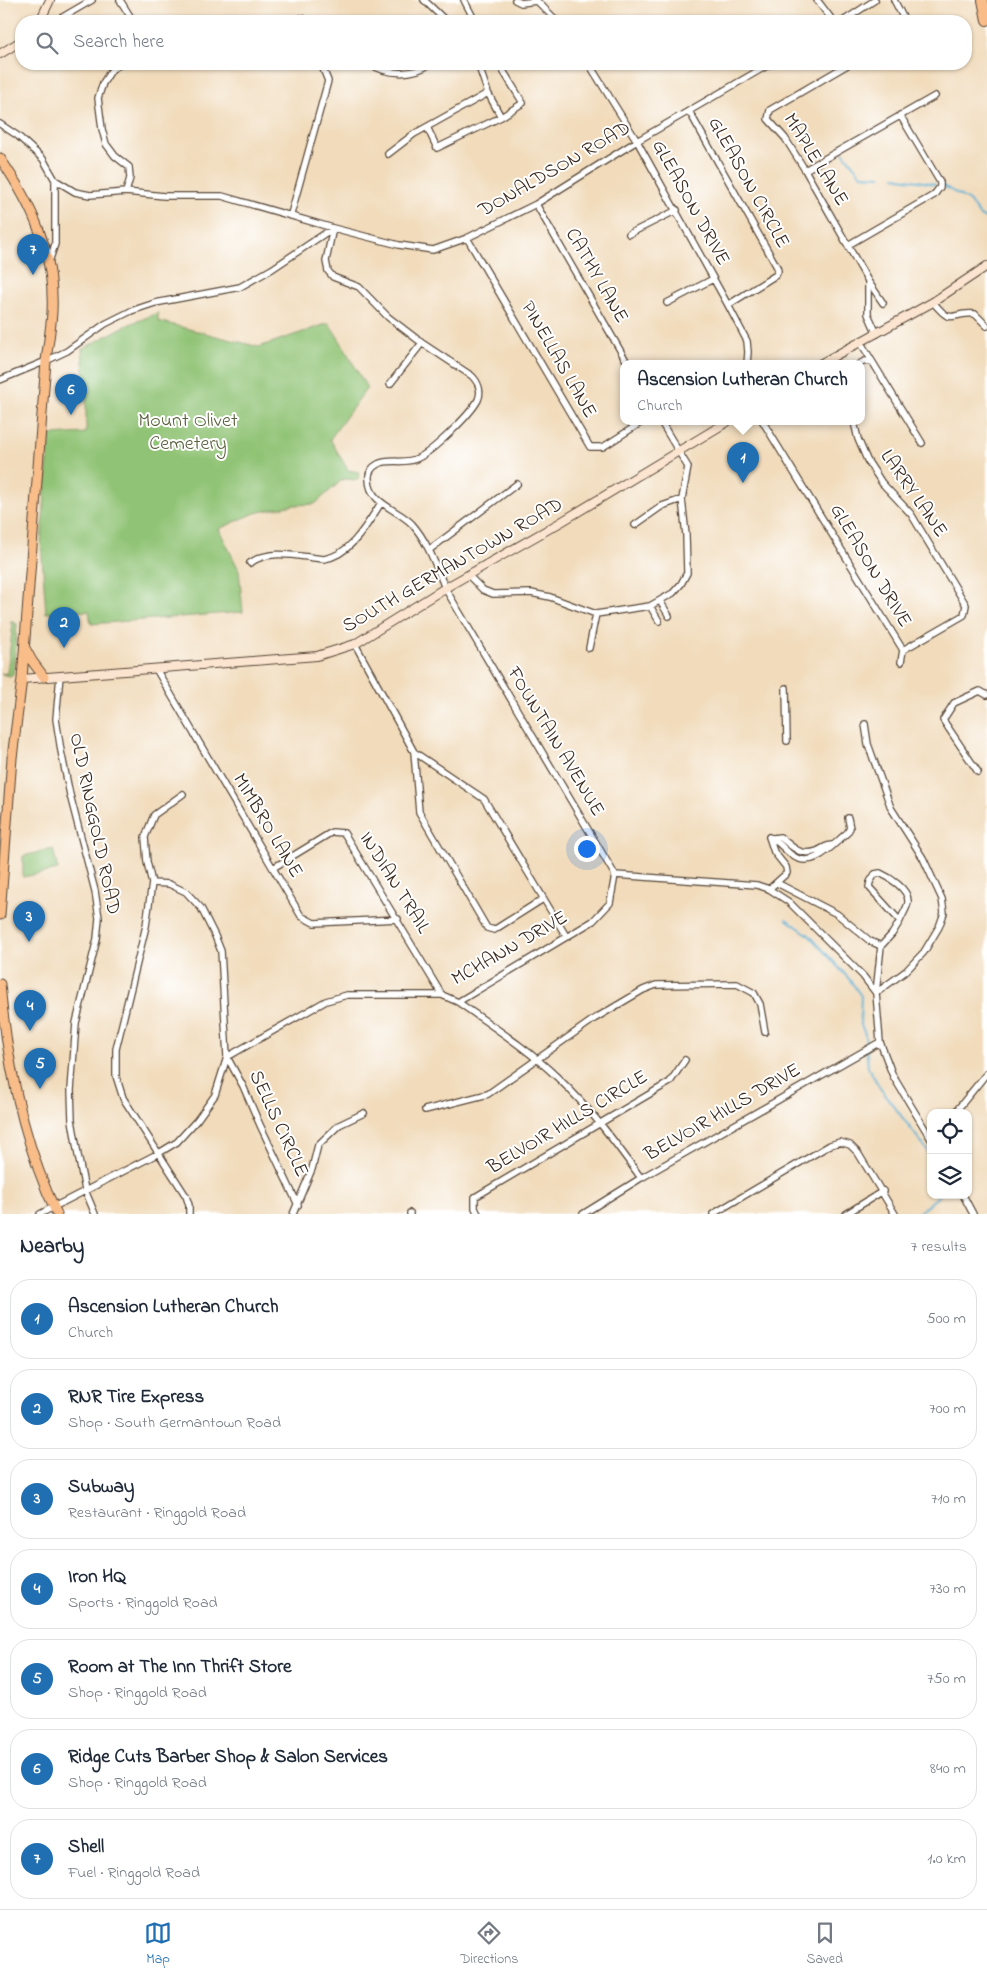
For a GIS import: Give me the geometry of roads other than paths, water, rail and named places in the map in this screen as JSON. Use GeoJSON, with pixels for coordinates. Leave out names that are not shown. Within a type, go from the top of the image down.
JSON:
{"type":"FeatureCollection","features":[{"type":"Feature","properties":{"kind":"highway"},"geometry":{"type":"LineString","coordinates":[[983,0],[987,20]]}},
{"type":"Feature","properties":{"kind":"main road"},"geometry":{"type":"LineString","coordinates":[[43,15],[50,0]]}},
{"type":"Feature","properties":{"kind":"main road"},"geometry":{"type":"LineString","coordinates":[[0,54],[15,45]]}},
{"type":"Feature","properties":{"kind":"main road"},"geometry":{"type":"LineString","coordinates":[[0,158],[18,185],[40,227],[49,263],[52,311],[46,361],[22,679],[12,758],[0,914]]}},
{"type":"Feature","properties":{"kind":"main road"},"geometry":{"type":"LineString","coordinates":[[830,360],[933,302],[987,266]]}},
{"type":"Feature","properties":{"kind":"main road","name":"SOUTH GERMANTOWN ROAD"},"geometry":{"type":"LineString","coordinates":[[22,679],[318,656],[355,644],[445,588],[634,479],[723,425]]}},
{"type":"Feature","properties":{"kind":"main road"},"geometry":{"type":"LineString","coordinates":[[24,646],[44,677]]}},
{"type":"Feature","properties":{"kind":"main road"},"geometry":{"type":"LineString","coordinates":[[0,984],[8,1052],[17,1097],[32,1148],[55,1210]]}},
{"type":"Feature","properties":{"kind":"street"},"geometry":{"type":"LineString","coordinates":[[66,15],[92,0]]}},
{"type":"Feature","properties":{"kind":"street"},"geometry":{"type":"LineString","coordinates":[[120,0],[129,15]]}},
{"type":"Feature","properties":{"kind":"street"},"geometry":{"type":"LineString","coordinates":[[424,0],[439,15]]}},
{"type":"Feature","properties":{"kind":"street"},"geometry":{"type":"LineString","coordinates":[[464,0],[472,15]]}},
{"type":"Feature","properties":{"kind":"street"},"geometry":{"type":"LineString","coordinates":[[515,0],[521,3],[537,1],[551,15]]}},
{"type":"Feature","properties":{"kind":"street"},"geometry":{"type":"LineString","coordinates":[[817,0],[828,15]]}},
{"type":"Feature","properties":{"kind":"street"},"geometry":{"type":"LineString","coordinates":[[894,0],[902,15]]}},
{"type":"Feature","properties":{"kind":"street"},"geometry":{"type":"LineString","coordinates":[[852,15],[872,1]]}},
{"type":"Feature","properties":{"kind":"street"},"geometry":{"type":"LineString","coordinates":[[112,70],[103,83],[98,98],[106,144],[115,156],[129,168],[130,178],[126,192]]}},
{"type":"Feature","properties":{"kind":"street"},"geometry":{"type":"LineString","coordinates":[[291,214],[328,81],[323,70]]}},
{"type":"Feature","properties":{"kind":"street"},"geometry":{"type":"LineString","coordinates":[[384,70],[401,73],[417,70]]}},
{"type":"Feature","properties":{"kind":"street"},"geometry":{"type":"LineString","coordinates":[[480,70],[488,93],[501,117]]}},
{"type":"Feature","properties":{"kind":"street"},"geometry":{"type":"LineString","coordinates":[[427,127],[438,148],[501,117],[523,103],[503,70]]}},
{"type":"Feature","properties":{"kind":"street","name":"GLEASON DRIVE"},"geometry":{"type":"LineString","coordinates":[[593,70],[638,141],[728,304],[747,341],[747,360]]}},
{"type":"Feature","properties":{"kind":"street","name":"DONALDSON ROAD"},"geometry":{"type":"LineString","coordinates":[[55,180],[75,192],[90,195],[126,192],[164,196],[222,196],[399,245],[433,250],[467,238],[536,204],[638,141],[760,70]]}},
{"type":"Feature","properties":{"kind":"street","name":"MAPLE LANE"},"geometry":{"type":"LineString","coordinates":[[840,70],[770,110],[768,119],[785,138],[868,281],[883,303]]}},
{"type":"Feature","properties":{"kind":"street"},"geometry":{"type":"LineString","coordinates":[[388,154],[427,127],[488,93]]}},
{"type":"Feature","properties":{"kind":"street"},"geometry":{"type":"LineString","coordinates":[[805,170],[935,96]]}},
{"type":"Feature","properties":{"kind":"street","name":"GLEASON CIRCLE"},"geometry":{"type":"LineString","coordinates":[[689,111],[778,271],[776,275],[728,304]]}},
{"type":"Feature","properties":{"kind":"street"},"geometry":{"type":"LineString","coordinates":[[848,245],[934,195],[940,187],[940,182],[900,115]]}},
{"type":"Feature","properties":{"kind":"street"},"geometry":{"type":"LineString","coordinates":[[0,124],[18,136],[44,158],[55,180],[55,244],[49,263]]}},
{"type":"Feature","properties":{"kind":"street","name":"CATHY LANE"},"geometry":{"type":"LineString","coordinates":[[536,204],[626,360]]}},
{"type":"Feature","properties":{"kind":"street"},"geometry":{"type":"LineString","coordinates":[[629,234],[677,210]]}},
{"type":"Feature","properties":{"kind":"street"},"geometry":{"type":"LineString","coordinates":[[250,563],[257,558],[270,554],[331,558],[353,542],[382,503],[376,497],[369,483],[371,469],[385,462],[406,462],[419,458],[433,448],[458,424],[478,400],[480,390],[478,382],[472,376],[422,343],[388,317],[359,287],[333,277],[328,271],[326,261],[333,228]]}},
{"type":"Feature","properties":{"kind":"street"},"geometry":{"type":"LineString","coordinates":[[0,380],[67,350],[105,324],[131,311],[155,303],[240,287],[272,269],[333,228]]}},
{"type":"Feature","properties":{"kind":"street","name":"PINELLAS LANE"},"geometry":{"type":"LineString","coordinates":[[467,238],[590,447],[603,447],[637,425]]}},
{"type":"Feature","properties":{"kind":"street"},"geometry":{"type":"LineString","coordinates":[[667,303],[713,279]]}},
{"type":"Feature","properties":{"kind":"street","name":"MAPLE LANE"},"geometry":{"type":"LineString","coordinates":[[868,281],[868,314],[877,334]]}},
{"type":"Feature","properties":{"kind":"street"},"geometry":{"type":"LineString","coordinates":[[933,302],[943,315],[954,318],[966,313],[975,314],[987,326]]}},
{"type":"Feature","properties":{"kind":"street"},"geometry":{"type":"LineString","coordinates":[[390,384],[422,343]]}},
{"type":"Feature","properties":{"kind":"street"},"geometry":{"type":"LineString","coordinates":[[861,344],[922,443]]}},
{"type":"Feature","properties":{"kind":"street"},"geometry":{"type":"LineString","coordinates":[[865,361],[872,362]]}},
{"type":"Feature","properties":{"kind":"street"},"geometry":{"type":"LineString","coordinates":[[468,575],[483,590],[493,594],[531,593],[550,597],[596,614],[650,606],[672,593],[681,584],[687,573],[686,535],[682,499],[688,467],[663,425]]}},
{"type":"Feature","properties":{"kind":"street","name":"GLEASON DRIVE"},"geometry":{"type":"LineString","coordinates":[[765,425],[903,650]]}},
{"type":"Feature","properties":{"kind":"street","name":"LARRY LANE"},"geometry":{"type":"LineString","coordinates":[[855,425],[858,439],[867,460],[882,484],[911,514],[966,605],[964,615],[903,650]]}},
{"type":"Feature","properties":{"kind":"street"},"geometry":{"type":"LineString","coordinates":[[429,550],[517,484]]}},
{"type":"Feature","properties":{"kind":"street"},"geometry":{"type":"LineString","coordinates":[[635,525],[662,506],[682,499]]}},
{"type":"Feature","properties":{"kind":"street","name":"FOUNTAIN AVENUE"},"geometry":{"type":"LineString","coordinates":[[382,503],[411,524],[429,550],[445,588],[615,875]]}},
{"type":"Feature","properties":{"kind":"street"},"geometry":{"type":"LineString","coordinates":[[660,601],[669,616]]}},
{"type":"Feature","properties":{"kind":"street"},"geometry":{"type":"LineString","coordinates":[[650,606],[659,621]]}},
{"type":"Feature","properties":{"kind":"street"},"geometry":{"type":"LineString","coordinates":[[589,648],[596,614]]}},
{"type":"Feature","properties":{"kind":"street"},"geometry":{"type":"LineString","coordinates":[[355,644],[414,752],[419,812],[488,928],[494,930],[544,899]]}},
{"type":"Feature","properties":{"kind":"street"},"geometry":{"type":"LineString","coordinates":[[901,662],[903,650]]}},
{"type":"Feature","properties":{"kind":"street","name":"MIMBRO LANE"},"geometry":{"type":"LineString","coordinates":[[156,669],[301,916],[314,923],[398,919]]}},
{"type":"Feature","properties":{"kind":"street","name":"OLD RINGGOLD ROAD"},"geometry":{"type":"LineString","coordinates":[[60,676],[56,719],[61,751],[70,795],[95,891],[99,918],[97,939],[76,1023],[71,1075],[72,1120],[85,1190],[95,1214]]}},
{"type":"Feature","properties":{"kind":"street"},"geometry":{"type":"LineString","coordinates":[[786,688],[787,741]]}},
{"type":"Feature","properties":{"kind":"street"},"geometry":{"type":"LineString","coordinates":[[978,772],[943,720],[954,703],[980,691],[987,695]]}},
{"type":"Feature","properties":{"kind":"street"},"geometry":{"type":"LineString","coordinates":[[865,724],[868,744],[891,808],[923,858],[942,899],[944,913],[939,927],[924,952],[906,971],[876,993]]}},
{"type":"Feature","properties":{"kind":"street"},"geometry":{"type":"LineString","coordinates":[[414,752],[484,799],[566,936]]}},
{"type":"Feature","properties":{"kind":"street"},"geometry":{"type":"LineString","coordinates":[[183,794],[154,815],[146,837],[147,862],[152,883],[146,926],[116,1049],[116,1076],[123,1098],[186,1196],[189,1214]]}},
{"type":"Feature","properties":{"kind":"street"},"geometry":{"type":"LineString","coordinates":[[769,889],[787,873],[786,867],[774,852],[769,837],[780,843],[793,856],[803,860],[816,858],[847,833],[850,828],[848,818]]}},
{"type":"Feature","properties":{"kind":"street","name":"INDIAN TRAIL"},"geometry":{"type":"LineString","coordinates":[[273,868],[332,832],[344,833],[398,919],[442,995]]}},
{"type":"Feature","properties":{"kind":"street"},"geometry":{"type":"LineString","coordinates":[[900,921],[869,887],[875,874],[885,875],[905,892],[908,902],[900,921],[881,946],[876,993],[880,1042],[894,1076],[927,1132]]}},
{"type":"Feature","properties":{"kind":"street"},"geometry":{"type":"LineString","coordinates":[[615,875],[738,883],[757,885],[769,889],[789,902],[863,976],[876,993]]}},
{"type":"Feature","properties":{"kind":"street","name":"MCHANN DRIVE"},"geometry":{"type":"LineString","coordinates":[[227,1058],[326,1001],[348,995],[442,995],[458,1002],[593,921],[610,903],[615,875]]}},
{"type":"Feature","properties":{"kind":"street"},"geometry":{"type":"LineString","coordinates":[[40,1214],[55,1210],[85,1190],[177,1142],[197,1120],[215,1095],[227,1058],[221,951],[201,908],[186,892],[169,884],[152,883]]}},
{"type":"Feature","properties":{"kind":"street"},"geometry":{"type":"LineString","coordinates":[[777,883],[837,914],[870,941],[881,946]]}},
{"type":"Feature","properties":{"kind":"street"},"geometry":{"type":"LineString","coordinates":[[425,1110],[488,1094],[594,1019],[643,990],[656,985],[736,984],[754,993],[760,1004],[764,1032]]}},
{"type":"Feature","properties":{"kind":"street"},"geometry":{"type":"LineString","coordinates":[[458,1002],[537,1059],[559,1078],[601,1122],[641,1178]]}},
{"type":"Feature","properties":{"kind":"street","name":"BELVOIR HILLS DRIVE"},"geometry":{"type":"LineString","coordinates":[[583,1214],[641,1178],[880,1042]]}},
{"type":"Feature","properties":{"kind":"street","name":"SELLS CIRCLE"},"geometry":{"type":"LineString","coordinates":[[227,1058],[243,1086],[298,1205]]}},
{"type":"Feature","properties":{"kind":"street","name":"BELVOIR HILLS CIRCLE"},"geometry":{"type":"LineString","coordinates":[[478,1214],[474,1208],[475,1197],[670,1082],[685,1060]]}},
{"type":"Feature","properties":{"kind":"street"},"geometry":{"type":"LineString","coordinates":[[958,1109],[987,1073]]}},
{"type":"Feature","properties":{"kind":"street"},"geometry":{"type":"LineString","coordinates":[[293,1214],[312,1169],[318,1145],[339,1125],[364,1113]]}},
{"type":"Feature","properties":{"kind":"street"},"geometry":{"type":"LineString","coordinates":[[713,1214],[820,1150],[840,1142],[850,1145],[858,1153],[895,1214]]}},
{"type":"Feature","properties":{"kind":"street"},"geometry":{"type":"LineString","coordinates":[[846,1214],[882,1191]]}},
{"type":"Feature","properties":{"kind":"street"},"geometry":{"type":"LineString","coordinates":[[965,1199],[973,1214]]}},
{"type":"Feature","properties":{"kind":"waterway"},"geometry":{"type":"LineString","coordinates":[[843,152],[861,175],[881,176]]}},
{"type":"Feature","properties":{"kind":"waterway"},"geometry":{"type":"LineString","coordinates":[[895,177],[935,184]]}},
{"type":"Feature","properties":{"kind":"waterway"},"geometry":{"type":"LineString","coordinates":[[942,185],[969,201],[981,217],[987,218]]}},
{"type":"Feature","properties":{"kind":"waterway"},"geometry":{"type":"LineString","coordinates":[[786,919],[809,935],[850,980],[861,996],[860,1023],[865,1034],[868,1067],[880,1088],[929,1154]]}},
{"type":"Feature","properties":{"kind":"waterway"},"geometry":{"type":"LineString","coordinates":[[917,1214],[935,1199]]}},
{"type":"Feature","properties":{"kind":"place","name":"Shell"},"geometry":{"type":"Point","coordinates":[33,275]}},
{"type":"Feature","properties":{"kind":"place","name":"Ridge Cuts Barber Shop & Salon Services"},"geometry":{"type":"Point","coordinates":[71,415]}},
{"type":"Feature","properties":{"kind":"place","name":"Ascension Lutheran Church"},"geometry":{"type":"Point","coordinates":[743,483]}},
{"type":"Feature","properties":{"kind":"place","name":"RNR Tire Express"},"geometry":{"type":"Point","coordinates":[64,648]}},
{"type":"Feature","properties":{"kind":"place","name":"Subway"},"geometry":{"type":"Point","coordinates":[29,942]}},
{"type":"Feature","properties":{"kind":"place","name":"Iron HQ"},"geometry":{"type":"Point","coordinates":[30,1031]}},
{"type":"Feature","properties":{"kind":"place","name":"Room at The Inn Thrift Store"},"geometry":{"type":"Point","coordinates":[40,1089]}},
{"type":"Feature","properties":{"kind":"park label","name":"Mount Olivet Cemetery"},"geometry":{"type":"Point","coordinates":[188,432]}}]}
